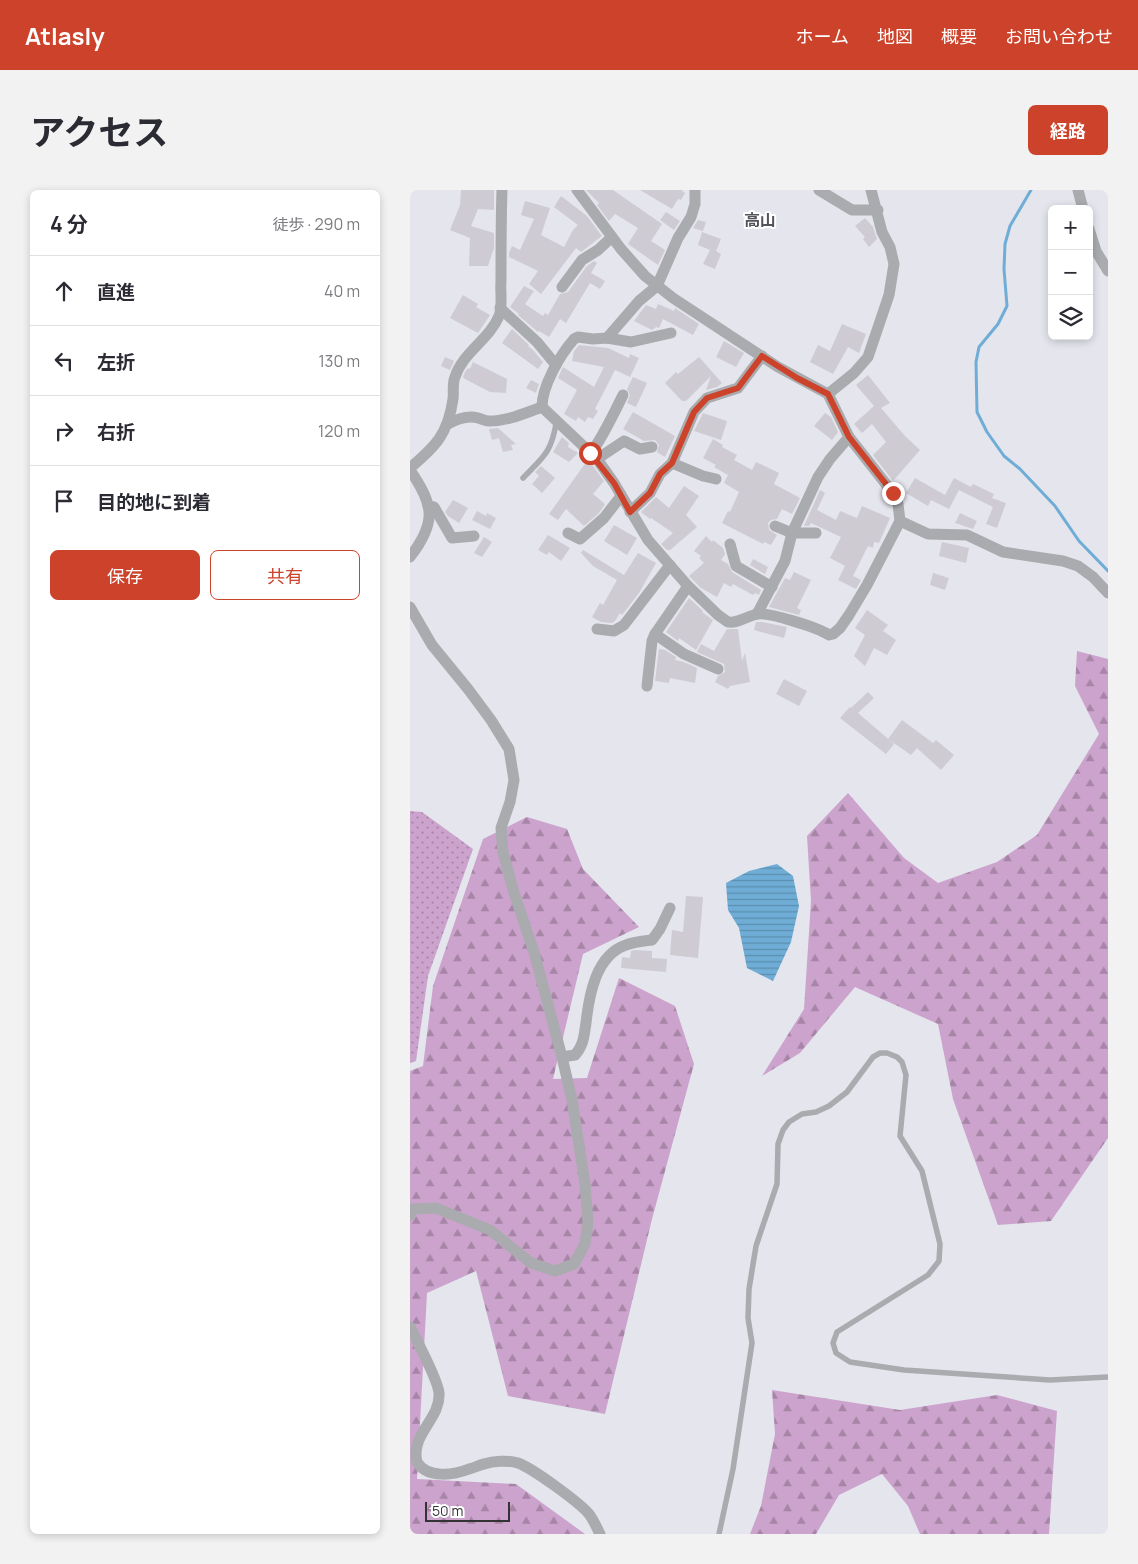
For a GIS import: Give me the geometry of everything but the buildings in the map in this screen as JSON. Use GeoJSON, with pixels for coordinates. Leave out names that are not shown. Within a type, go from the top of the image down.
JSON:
{"type":"FeatureCollection","features":[{"type":"Feature","properties":{"kind":"street"},"geometry":{"type":"LineString","coordinates":[[410,556],[422,541],[428,529],[428,506],[422,488],[410,469],[440,438],[448,424],[455,376],[465,357],[487,336],[499,315],[502,190]]}},
{"type":"Feature","properties":{"kind":"street"},"geometry":{"type":"LineString","coordinates":[[577,190],[636,266],[657,286],[762,356],[797,378],[828,394],[849,437],[893,493],[898,504],[900,521],[867,585],[849,615],[833,634],[829,636],[824,631],[800,623],[757,614],[741,618],[736,622],[728,622],[718,615],[688,586],[648,540],[594,456],[542,407],[542,396],[556,365],[570,344],[578,337],[607,338],[631,342],[672,333]]}},
{"type":"Feature","properties":{"kind":"street"},"geometry":{"type":"LineString","coordinates":[[819,190],[852,210],[878,210]]}},
{"type":"Feature","properties":{"kind":"street"},"geometry":{"type":"LineString","coordinates":[[828,394],[854,373],[868,357],[889,295],[894,264],[890,247],[882,232],[872,190]]}},
{"type":"Feature","properties":{"kind":"street"},"geometry":{"type":"LineString","coordinates":[[1078,190],[1082,205]]}},
{"type":"Feature","properties":{"kind":"street"},"geometry":{"type":"LineString","coordinates":[[607,338],[639,300],[657,286],[678,238],[691,216],[695,204],[694,191]]}},
{"type":"Feature","properties":{"kind":"street"},"geometry":{"type":"LineString","coordinates":[[562,287],[582,260],[598,250],[612,237]]}},
{"type":"Feature","properties":{"kind":"street"},"geometry":{"type":"LineString","coordinates":[[1093,241],[1108,271]]}},
{"type":"Feature","properties":{"kind":"street"},"geometry":{"type":"LineString","coordinates":[[500,308],[537,342],[556,365]]}},
{"type":"Feature","properties":{"kind":"street"},"geometry":{"type":"LineString","coordinates":[[630,512],[650,493],[660,474],[672,463],[694,412],[707,398],[738,388],[762,356]]}},
{"type":"Feature","properties":{"kind":"street"},"geometry":{"type":"LineString","coordinates":[[594,456],[598,444],[623,395]]}},
{"type":"Feature","properties":{"kind":"street"},"geometry":{"type":"LineString","coordinates":[[448,424],[457,419],[475,417],[488,421],[511,419],[542,407]]}},
{"type":"Feature","properties":{"kind":"street"},"geometry":{"type":"LineString","coordinates":[[757,614],[785,561],[792,533],[818,477],[830,459],[849,437]]}},
{"type":"Feature","properties":{"kind":"street"},"geometry":{"type":"LineString","coordinates":[[594,456],[624,442],[640,449],[652,447]]}},
{"type":"Feature","properties":{"kind":"street"},"geometry":{"type":"LineString","coordinates":[[672,463],[703,476],[716,479]]}},
{"type":"Feature","properties":{"kind":"street"},"geometry":{"type":"LineString","coordinates":[[568,533],[580,539],[604,518],[621,496]]}},
{"type":"Feature","properties":{"kind":"street"},"geometry":{"type":"LineString","coordinates":[[428,506],[434,508],[452,538],[474,536]]}},
{"type":"Feature","properties":{"kind":"street"},"geometry":{"type":"LineString","coordinates":[[900,521],[928,534],[968,534],[1003,552],[1063,561],[1078,566],[1094,577],[1108,593]]}},
{"type":"Feature","properties":{"kind":"street"},"geometry":{"type":"LineString","coordinates":[[775,526],[792,533],[816,533]]}},
{"type":"Feature","properties":{"kind":"street"},"geometry":{"type":"LineString","coordinates":[[730,544],[736,566],[772,587]]}},
{"type":"Feature","properties":{"kind":"street"},"geometry":{"type":"LineString","coordinates":[[598,629],[614,631],[624,626],[670,565]]}},
{"type":"Feature","properties":{"kind":"street"},"geometry":{"type":"LineString","coordinates":[[647,686],[652,640],[688,586]]}},
{"type":"Feature","properties":{"kind":"street"},"geometry":{"type":"LineString","coordinates":[[410,607],[432,645],[491,720],[509,749],[514,780],[510,802],[501,828],[503,852],[514,893],[534,952],[572,1100],[585,1184],[588,1222],[585,1244],[574,1264],[555,1271],[531,1263],[490,1230],[436,1208],[413,1209],[410,1215]]}},
{"type":"Feature","properties":{"kind":"street"},"geometry":{"type":"LineString","coordinates":[[655,634],[684,654],[718,669]]}},
{"type":"Feature","properties":{"kind":"street"},"geometry":{"type":"LineString","coordinates":[[562,1057],[575,1055],[583,1045],[590,1004],[601,964],[610,953],[625,945],[652,940],[660,929],[670,908]]}},
{"type":"Feature","properties":{"kind":"street"},"geometry":{"type":"LineString","coordinates":[[410,1327],[434,1376],[439,1394],[434,1411],[420,1429],[414,1442],[413,1451],[418,1464],[431,1473],[454,1474],[483,1464],[517,1463],[569,1496],[589,1514],[600,1534]]}},
{"type":"Feature","properties":{"kind":"lane"},"geometry":{"type":"LineString","coordinates":[[524,478],[546,454],[553,442],[558,422]]}},
{"type":"Feature","properties":{"kind":"lane"},"geometry":{"type":"LineString","coordinates":[[719,1534],[733,1469],[752,1343],[748,1318],[749,1289],[756,1246],[777,1184],[778,1144],[782,1130],[789,1122],[802,1114],[816,1112],[830,1106],[847,1092],[873,1057],[880,1053],[887,1053],[897,1057],[902,1062],[906,1075],[900,1136],[922,1171],[940,1244],[939,1262],[928,1275],[837,1332],[833,1343],[836,1353],[850,1362],[904,1370],[1050,1380],[1108,1377]]}},
{"type":"Feature","properties":{"kind":"green space"},"geometry":{"type":"Polygon","coordinates":[[[1077,651],[1108,659],[1108,1138],[1051,1221],[998,1225],[953,1099],[938,1024],[855,987],[800,1053],[762,1076],[804,1009],[811,901],[807,836],[848,793],[904,858],[938,883],[997,862],[1037,835],[1099,734],[1075,686],[1077,651]]]}},
{"type":"Feature","properties":{"kind":"green space"},"geometry":{"type":"Polygon","coordinates":[[[410,811],[422,812],[473,849],[428,976],[416,1061],[410,1063],[410,811]]]}},
{"type":"Feature","properties":{"kind":"green space"},"geometry":{"type":"Polygon","coordinates":[[[527,817],[567,829],[583,869],[639,927],[583,954],[553,1079],[587,1078],[619,978],[675,1006],[694,1064],[652,1219],[605,1414],[508,1396],[476,1271],[427,1293],[417,1479],[516,1484],[585,1534],[410,1534],[410,1071],[423,1066],[433,986],[483,839],[527,817]]]}},
{"type":"Feature","properties":{"kind":"green space"},"geometry":{"type":"Polygon","coordinates":[[[772,1390],[900,1410],[997,1395],[1057,1411],[1049,1534],[920,1534],[908,1506],[882,1474],[839,1495],[816,1534],[750,1534],[761,1506],[775,1434],[772,1390]]]}},
{"type":"Feature","properties":{"kind":"water"},"geometry":{"type":"Polygon","coordinates":[[[777,864],[793,876],[799,906],[791,942],[773,981],[747,968],[739,928],[728,910],[726,883],[749,871],[777,864]]]}},
{"type":"Feature","properties":{"kind":"waterway"},"geometry":{"type":"LineString","coordinates":[[1031,190],[1010,226],[1005,244],[1004,269],[1007,306],[998,324],[979,347],[976,362],[977,412],[987,432],[1004,456],[1020,469],[1055,506],[1079,541],[1108,571]]}},
{"type":"Feature","properties":{"kind":"district","name":"高山"},"geometry":{"type":"Point","coordinates":[760,220]}},
{"type":"Feature","properties":{"kind":"route"},"geometry":{"type":"LineString","coordinates":[[590,453],[597,459],[614,483],[630,512],[650,493],[662,470],[672,463],[694,412],[707,398],[738,388],[762,356],[797,378],[828,394],[849,437],[862,456],[893,493]]}}]}
